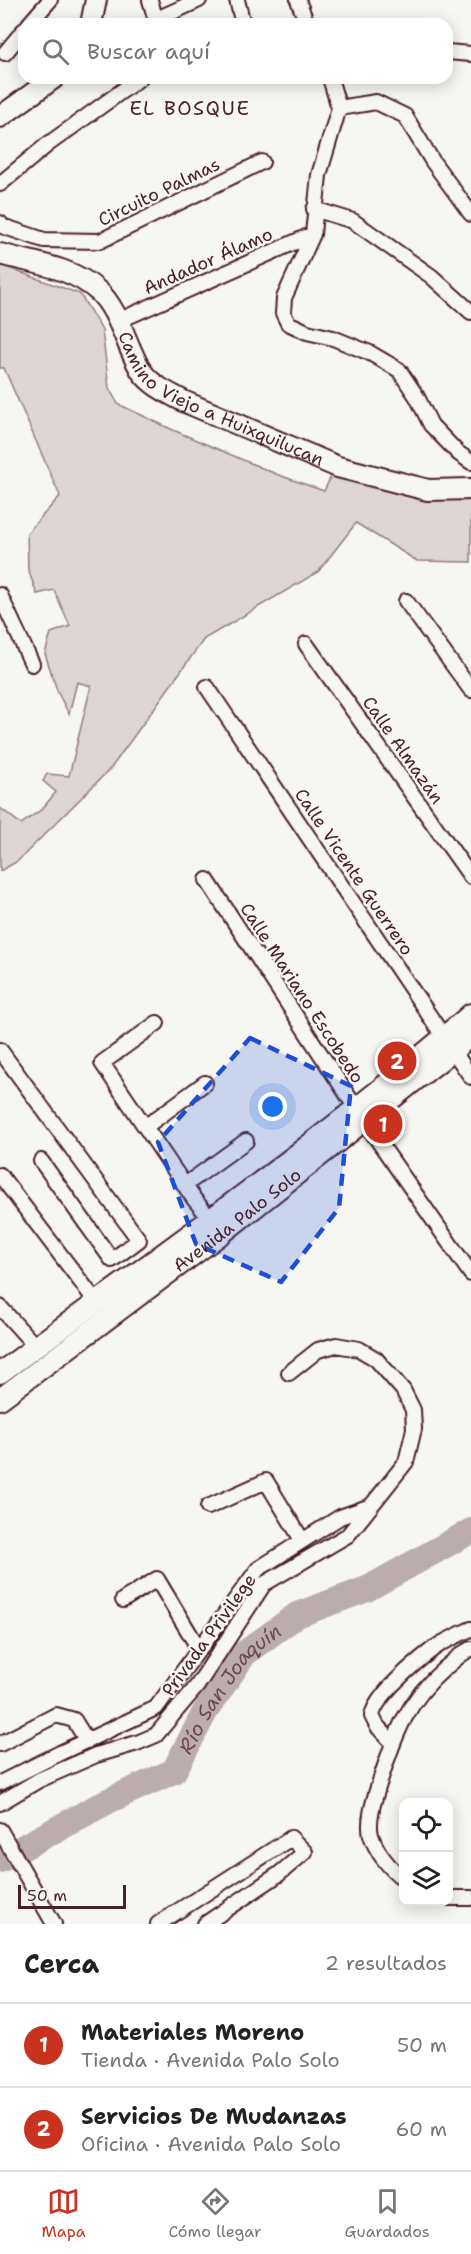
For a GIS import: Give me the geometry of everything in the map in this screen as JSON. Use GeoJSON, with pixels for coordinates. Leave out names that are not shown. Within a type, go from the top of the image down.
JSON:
{"type":"FeatureCollection","features":[{"type":"Feature","properties":{"kind":"main road"},"geometry":{"type":"LineString","coordinates":[[92,18],[96,0]]}},
{"type":"Feature","properties":{"kind":"main road"},"geometry":{"type":"LineString","coordinates":[[0,117],[46,84]]}},
{"type":"Feature","properties":{"kind":"main road","name":"Camino Viejo a Huixquilucan"},"geometry":{"type":"LineString","coordinates":[[0,254],[67,272],[85,280],[101,293],[118,321],[143,373],[159,388],[183,401],[338,467],[428,490],[471,489]]}},
{"type":"Feature","properties":{"kind":"main road","name":"Avenida Palo Solo"},"geometry":{"type":"LineString","coordinates":[[0,1399],[450,1043],[471,1014]]}},
{"type":"Feature","properties":{"kind":"main road","name":"Avenida Palo Solo"},"geometry":{"type":"LineString","coordinates":[[450,1043],[471,1036]]}},
{"type":"Feature","properties":{"kind":"main road","name":"Avenida Palo Solo"},"geometry":{"type":"LineString","coordinates":[[0,1373],[146,1268],[216,1227]]}},
{"type":"Feature","properties":{"kind":"street"},"geometry":{"type":"LineString","coordinates":[[34,18],[50,0]]}},
{"type":"Feature","properties":{"kind":"street"},"geometry":{"type":"LineString","coordinates":[[150,0],[156,18]]}},
{"type":"Feature","properties":{"kind":"street"},"geometry":{"type":"LineString","coordinates":[[163,18],[199,0]]}},
{"type":"Feature","properties":{"kind":"street"},"geometry":{"type":"LineString","coordinates":[[237,0],[242,18]]}},
{"type":"Feature","properties":{"kind":"street"},"geometry":{"type":"LineString","coordinates":[[298,0],[304,18]]}},
{"type":"Feature","properties":{"kind":"street"},"geometry":{"type":"LineString","coordinates":[[305,18],[308,0]]}},
{"type":"Feature","properties":{"kind":"street"},"geometry":{"type":"LineString","coordinates":[[2,54],[18,37]]}},
{"type":"Feature","properties":{"kind":"street"},"geometry":{"type":"LineString","coordinates":[[453,52],[471,54]]}},
{"type":"Feature","properties":{"kind":"street"},"geometry":{"type":"LineString","coordinates":[[0,184],[47,145],[132,84]]}},
{"type":"Feature","properties":{"kind":"street"},"geometry":{"type":"LineString","coordinates":[[332,84],[339,108],[319,175],[314,209],[314,234],[284,298],[283,313],[288,323],[307,332],[333,338],[370,353],[399,370],[417,397],[431,425],[458,453],[471,462]]}},
{"type":"Feature","properties":{"kind":"street"},"geometry":{"type":"LineString","coordinates":[[339,108],[376,102],[405,116],[433,162],[471,214]]}},
{"type":"Feature","properties":{"kind":"street","name":"Circuito Palmas"},"geometry":{"type":"LineString","coordinates":[[0,223],[2,226],[44,240],[100,241],[262,162]]}},
{"type":"Feature","properties":{"kind":"street"},"geometry":{"type":"LineString","coordinates":[[314,209],[353,221],[432,276],[471,312]]}},
{"type":"Feature","properties":{"kind":"street","name":"Andador Álamo"},"geometry":{"type":"LineString","coordinates":[[118,321],[314,234]]}},
{"type":"Feature","properties":{"kind":"street"},"geometry":{"type":"LineString","coordinates":[[0,595],[32,664]]}},
{"type":"Feature","properties":{"kind":"street"},"geometry":{"type":"LineString","coordinates":[[406,601],[471,690]]}},
{"type":"Feature","properties":{"kind":"street","name":"Calle Almazán"},"geometry":{"type":"LineString","coordinates":[[306,644],[471,877]]}},
{"type":"Feature","properties":{"kind":"street","name":"Calle Vicente Guerrero"},"geometry":{"type":"LineString","coordinates":[[207,687],[471,1077]]}},
{"type":"Feature","properties":{"kind":"street","name":"Calle Mariano Escobedo"},"geometry":{"type":"LineString","coordinates":[[207,880],[360,1115],[471,1274]]}},
{"type":"Feature","properties":{"kind":"street"},"geometry":{"type":"LineString","coordinates":[[158,1023],[102,1063],[216,1227]]}},
{"type":"Feature","properties":{"kind":"street"},"geometry":{"type":"LineString","coordinates":[[0,1050],[139,1240],[112,1260],[41,1161]]}},
{"type":"Feature","properties":{"kind":"street"},"geometry":{"type":"LineString","coordinates":[[145,1127],[205,1083]]}},
{"type":"Feature","properties":{"kind":"street"},"geometry":{"type":"LineString","coordinates":[[185,1185],[246,1141]]}},
{"type":"Feature","properties":{"kind":"street"},"geometry":{"type":"LineString","coordinates":[[0,1175],[97,1303]]}},
{"type":"Feature","properties":{"kind":"street"},"geometry":{"type":"LineString","coordinates":[[129,1248],[146,1268]]}},
{"type":"Feature","properties":{"kind":"street"},"geometry":{"type":"LineString","coordinates":[[0,1307],[36,1347]]}},
{"type":"Feature","properties":{"kind":"street","name":"Privada Privilege"},"geometry":{"type":"LineString","coordinates":[[0,1803],[39,1780],[96,1755],[156,1735],[197,1686],[264,1584],[348,1535],[406,1462],[414,1429],[413,1410],[403,1390],[376,1359],[359,1349],[336,1345],[318,1350],[289,1373]]}},
{"type":"Feature","properties":{"kind":"street"},"geometry":{"type":"LineString","coordinates":[[208,1508],[266,1481],[302,1540]]}},
{"type":"Feature","properties":{"kind":"street","name":"Privada Privilege"},"geometry":{"type":"LineString","coordinates":[[0,1784],[156,1708],[258,1569],[340,1517],[368,1507]]}},
{"type":"Feature","properties":{"kind":"street"},"geometry":{"type":"LineString","coordinates":[[123,1600],[157,1579],[199,1649]]}},
{"type":"Feature","properties":{"kind":"street"},"geometry":{"type":"LineString","coordinates":[[392,1742],[377,1726],[372,1716],[378,1702],[406,1671],[434,1649],[471,1629]]}},
{"type":"Feature","properties":{"kind":"street"},"geometry":{"type":"LineString","coordinates":[[399,1876],[379,1853],[371,1834],[371,1814],[392,1742],[412,1702],[433,1679],[471,1649]]}},
{"type":"Feature","properties":{"kind":"street"},"geometry":{"type":"LineString","coordinates":[[0,1744],[56,1715],[74,1720],[87,1741]]}},
{"type":"Feature","properties":{"kind":"street"},"geometry":{"type":"LineString","coordinates":[[129,1722],[138,1728],[141,1736],[137,1743]]}},
{"type":"Feature","properties":{"kind":"street"},"geometry":{"type":"LineString","coordinates":[[0,1830],[54,1924]]}},
{"type":"Feature","properties":{"kind":"street"},"geometry":{"type":"LineString","coordinates":[[158,1924],[291,1838],[305,1852],[279,1874],[205,1924]]}},
{"type":"Feature","properties":{"kind":"street"},"geometry":{"type":"LineString","coordinates":[[453,1898],[471,1898]]}},
{"type":"Feature","properties":{"kind":"highlighted area"},"geometry":{"type":"Polygon","coordinates":[[[250,1038],[351,1086],[339,1208],[281,1282],[196,1244],[158,1142],[250,1038]]]}},
{"type":"Feature","properties":{"kind":"shaded area"},"geometry":{"type":"Polygon","coordinates":[[[0,265],[80,294],[102,330],[109,388],[118,404],[276,474],[324,491],[334,470],[471,493],[471,562],[417,561],[356,523],[318,572],[204,639],[111,768],[18,861],[0,871],[0,808],[21,824],[42,809],[56,792],[43,781],[47,774],[69,776],[91,686],[77,682],[69,714],[58,693],[45,654],[51,633],[70,626],[54,590],[37,594],[28,569],[27,533],[60,496],[4,368],[0,368],[0,265]]]}},
{"type":"Feature","properties":{"kind":"waterway","name":"Río San Joaquín"},"geometry":{"type":"LineString","coordinates":[[0,1860],[108,1801],[174,1771],[205,1712],[245,1653],[297,1615],[367,1589],[471,1531]]}},
{"type":"Feature","properties":{"kind":"place","name":"Servicios De Mudanzas"},"geometry":{"type":"Point","coordinates":[397,1061]}},
{"type":"Feature","properties":{"kind":"place","name":"Materiales Moreno"},"geometry":{"type":"Point","coordinates":[383,1124]}},
{"type":"Feature","properties":{"kind":"district","name":"EL BOSQUE"},"geometry":{"type":"Point","coordinates":[190,108]}}]}
